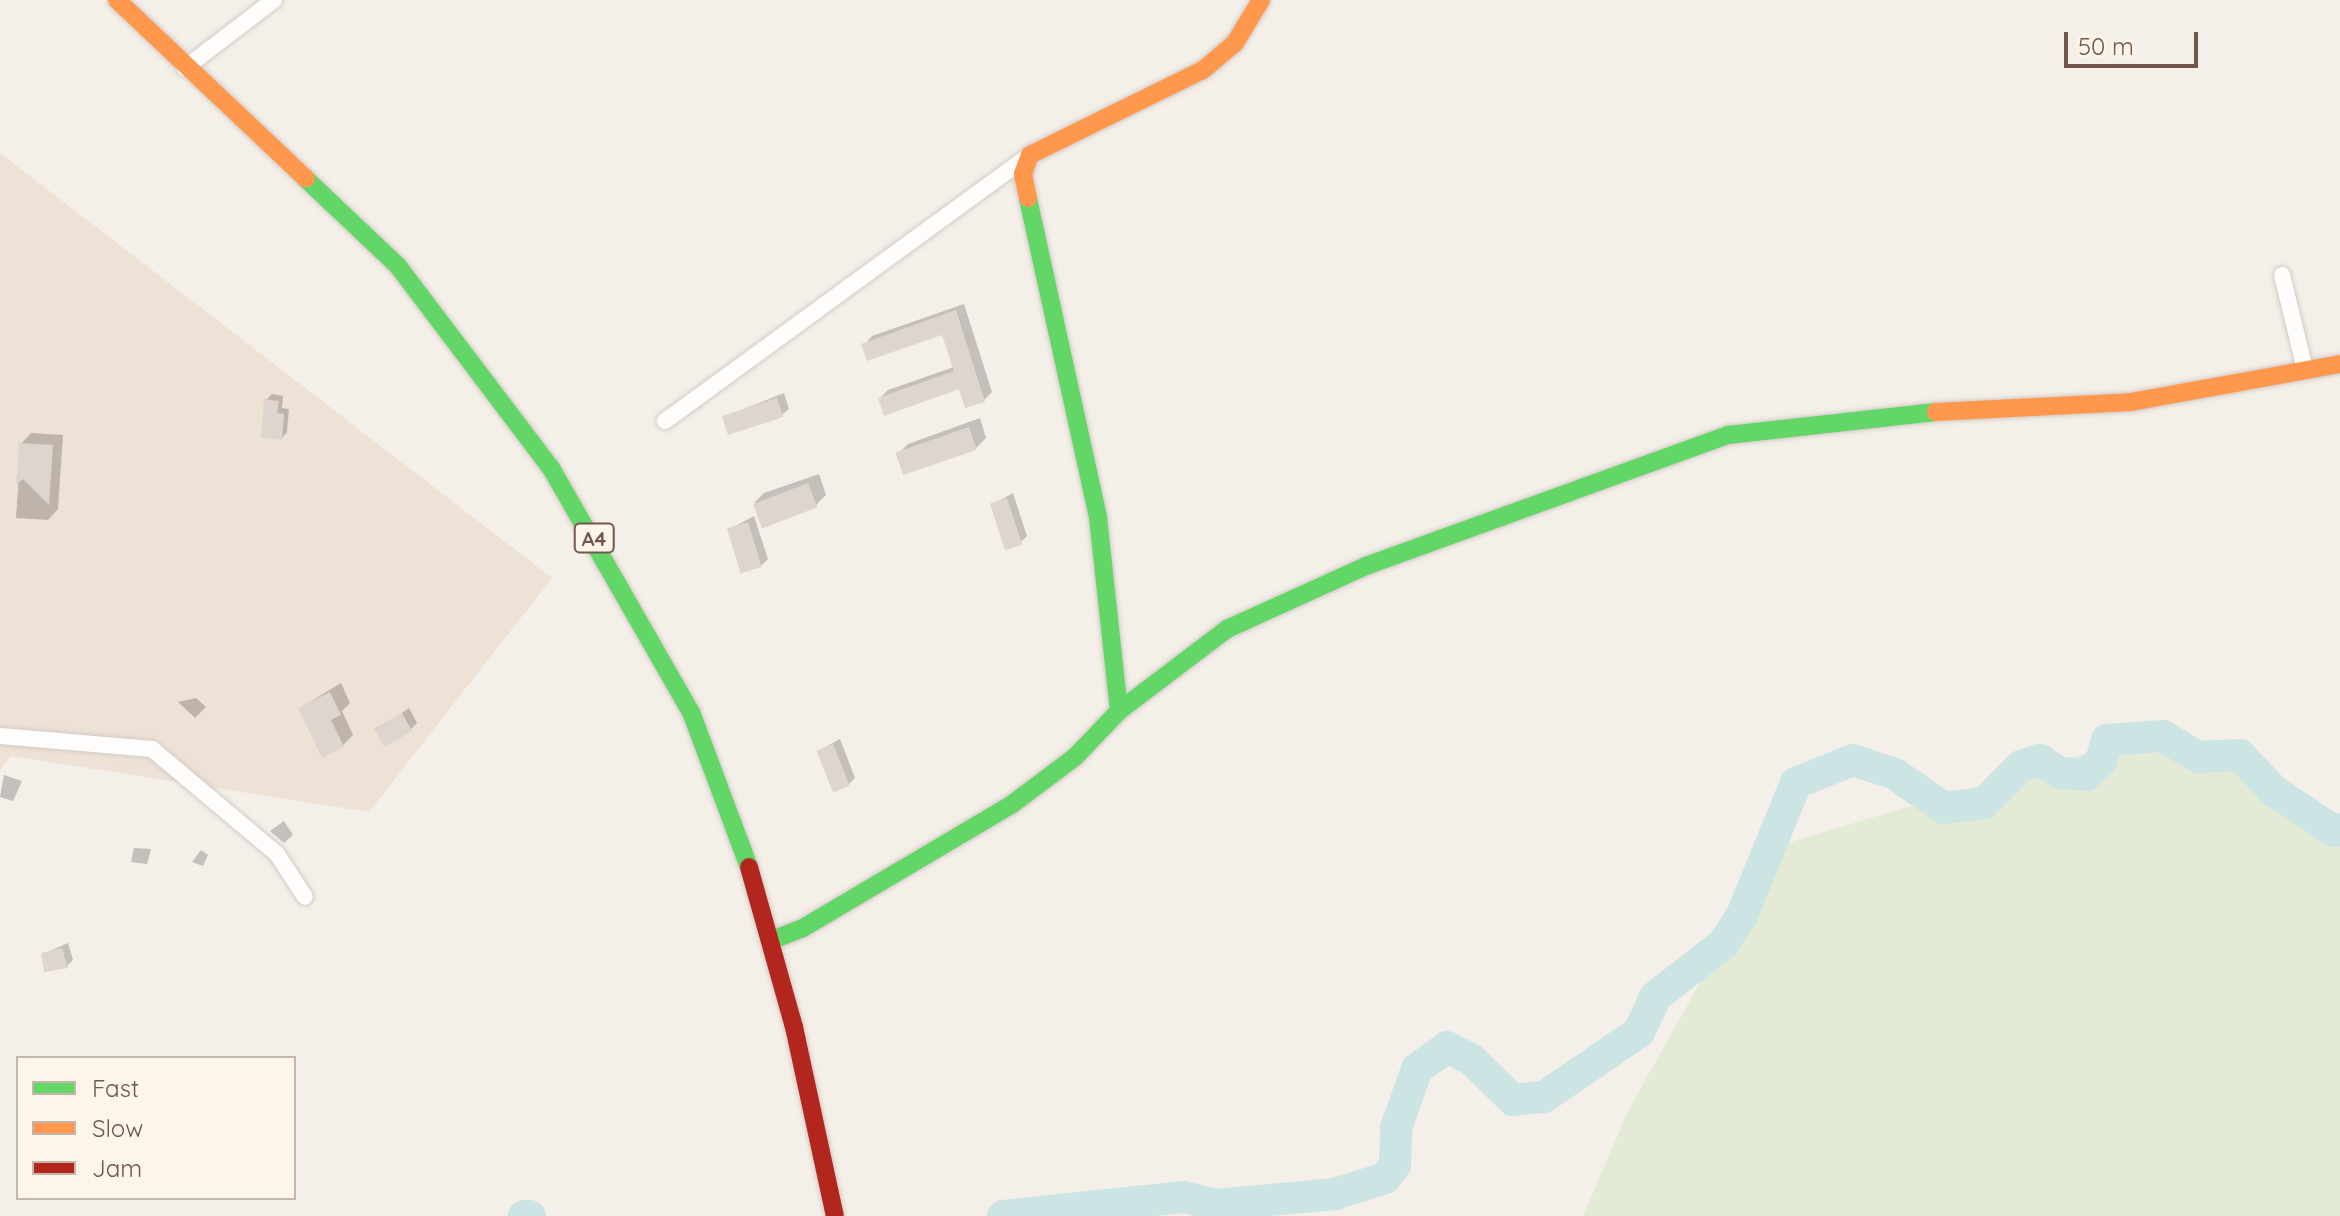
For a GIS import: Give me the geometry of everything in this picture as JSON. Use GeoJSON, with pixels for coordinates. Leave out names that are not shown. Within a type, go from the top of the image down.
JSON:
{"type":"FeatureCollection","features":[{"type":"Feature","properties":{"kind":"main road","name":"A4"},"geometry":{"type":"LineString","coordinates":[[117,0],[185,68],[296,165],[398,266],[551,468],[691,712],[746,856],[772,940],[835,1215]]}},
{"type":"Feature","properties":{"kind":"main road"},"geometry":{"type":"LineString","coordinates":[[1119,711],[1098,517],[1024,198],[1023,174],[1030,155],[1203,70],[1235,43],[1261,0]]}},
{"type":"Feature","properties":{"kind":"main road"},"geometry":{"type":"LineString","coordinates":[[772,940],[803,928],[1011,805],[1075,757],[1119,711],[1227,629],[1352,573],[1728,435],[1994,406],[2131,402],[2340,364]]}},
{"type":"Feature","properties":{"kind":"street"},"geometry":{"type":"LineString","coordinates":[[185,68],[274,0]]}},
{"type":"Feature","properties":{"kind":"street"},"geometry":{"type":"LineString","coordinates":[[665,421],[1030,155]]}},
{"type":"Feature","properties":{"kind":"street"},"geometry":{"type":"LineString","coordinates":[[2282,275],[2305,369]]}},
{"type":"Feature","properties":{"kind":"street"},"geometry":{"type":"LineString","coordinates":[[0,736],[152,749],[277,854],[305,897]]}},
{"type":"Feature","properties":{"kind":"shaded area"},"geometry":{"type":"Polygon","coordinates":[[[0,153],[552,578],[369,812],[11,756],[0,770],[0,153]]]}},
{"type":"Feature","properties":{"kind":"green space"},"geometry":{"type":"Polygon","coordinates":[[[2115,745],[2262,774],[2340,818],[2340,1216],[1583,1216],[1628,1111],[1777,846],[2115,745]]]}},
{"type":"Feature","properties":{"kind":"building"},"geometry":{"type":"Polygon","coordinates":[[[956,310],[985,402],[965,408],[959,389],[884,416],[878,398],[954,371],[942,335],[867,361],[861,344],[956,310]]]}},
{"type":"Feature","properties":{"kind":"building"},"geometry":{"type":"Polygon","coordinates":[[[777,398],[783,417],[728,435],[722,416],[777,398]]]}},
{"type":"Feature","properties":{"kind":"building"},"geometry":{"type":"Polygon","coordinates":[[[264,399],[279,401],[277,413],[284,414],[282,440],[261,438],[264,399]]]}},
{"type":"Feature","properties":{"kind":"building"},"geometry":{"type":"Polygon","coordinates":[[[969,427],[977,450],[903,475],[895,452],[969,427]]]}},
{"type":"Feature","properties":{"kind":"building"},"geometry":{"type":"Polygon","coordinates":[[[19,443],[53,445],[49,505],[23,479],[16,485],[19,443]]]}},
{"type":"Feature","properties":{"kind":"building"},"geometry":{"type":"Polygon","coordinates":[[[808,483],[817,507],[762,528],[753,504],[808,483]]]}},
{"type":"Feature","properties":{"kind":"building"},"geometry":{"type":"Polygon","coordinates":[[[1007,498],[1022,545],[1005,550],[990,504],[1007,498]]]}},
{"type":"Feature","properties":{"kind":"building"},"geometry":{"type":"Polygon","coordinates":[[[748,522],[762,567],[741,573],[727,528],[748,522]]]}},
{"type":"Feature","properties":{"kind":"building"},"geometry":{"type":"Polygon","coordinates":[[[330,692],[341,715],[331,720],[344,747],[322,758],[298,708],[330,692]]]}},
{"type":"Feature","properties":{"kind":"building"},"geometry":{"type":"Polygon","coordinates":[[[402,713],[412,731],[384,747],[374,729],[402,713]]]}},
{"type":"Feature","properties":{"kind":"building"},"geometry":{"type":"Polygon","coordinates":[[[833,744],[850,786],[833,792],[816,751],[833,744]]]}},
{"type":"Feature","properties":{"kind":"building"},"geometry":{"type":"Polygon","coordinates":[[[62,948],[68,968],[44,972],[41,953],[62,948]]]}},
{"type":"Feature","properties":{"kind":"waterway"},"geometry":{"type":"LineString","coordinates":[[1003,1216],[1184,1197],[1215,1205],[1335,1194],[1385,1178],[1395,1165],[1396,1128],[1417,1069],[1447,1047],[1471,1059],[1513,1100],[1544,1097],[1639,1032],[1655,997],[1723,944],[1742,915],[1796,783],[1853,760],[1895,774],[1944,808],[1984,803],[2021,766],[2040,760],[2060,773],[2086,775],[2101,761],[2107,740],[2163,736],[2198,757],[2240,755],[2274,791],[2334,831],[2340,829]]}},
{"type":"Feature","properties":{"kind":"waterway"},"geometry":{"type":"LineString","coordinates":[[524,1216],[530,1216]]}},
{"type":"Feature","properties":{"kind":"traffic: fast"},"geometry":{"type":"LineString","coordinates":[[306,179],[398,266],[551,468],[691,712],[749,867]]}},
{"type":"Feature","properties":{"kind":"traffic: fast"},"geometry":{"type":"LineString","coordinates":[[772,940],[803,928],[1011,805],[1075,757],[1119,711],[1098,517],[1028,198]]}},
{"type":"Feature","properties":{"kind":"traffic: fast"},"geometry":{"type":"LineString","coordinates":[[1119,711],[1227,629],[1366,566],[1728,435],[1936,412]]}},
{"type":"Feature","properties":{"kind":"traffic: slow"},"geometry":{"type":"LineString","coordinates":[[117,0],[306,179]]}},
{"type":"Feature","properties":{"kind":"traffic: slow"},"geometry":{"type":"LineString","coordinates":[[1028,198],[1023,174],[1030,155],[1203,70],[1235,43],[1261,0]]}},
{"type":"Feature","properties":{"kind":"traffic: slow"},"geometry":{"type":"LineString","coordinates":[[1936,412],[2131,402],[2340,364]]}},
{"type":"Feature","properties":{"kind":"traffic: jam"},"geometry":{"type":"LineString","coordinates":[[749,867],[794,1027],[835,1216]]}}]}
